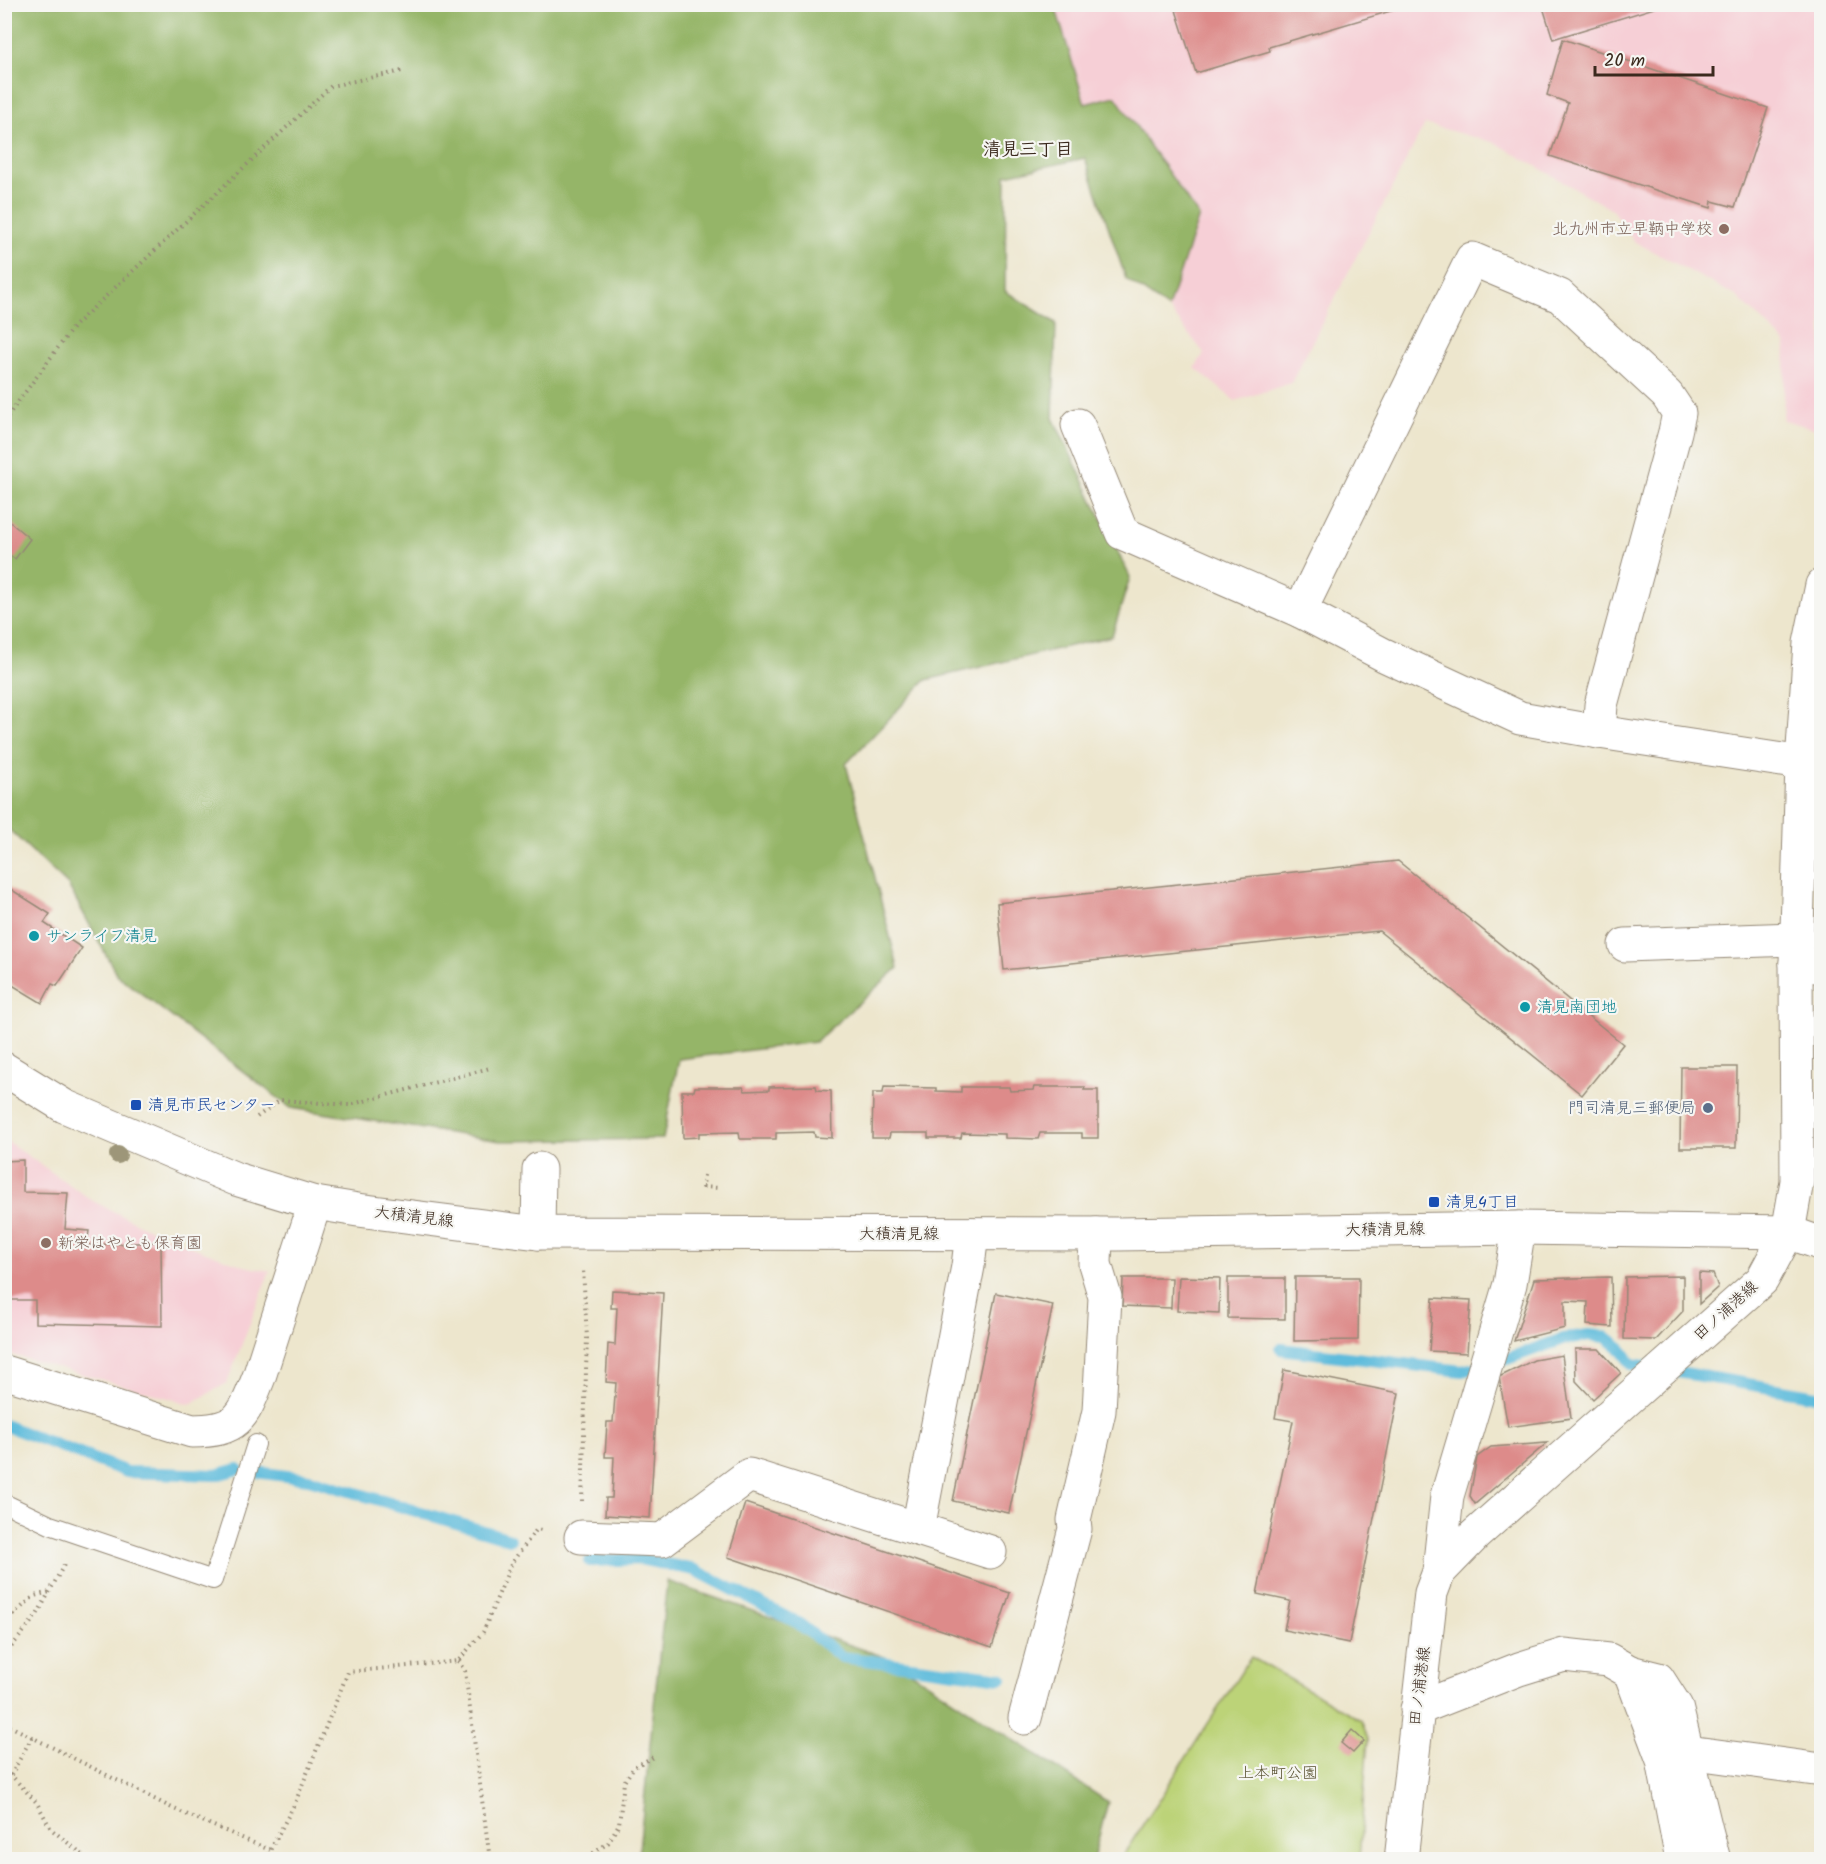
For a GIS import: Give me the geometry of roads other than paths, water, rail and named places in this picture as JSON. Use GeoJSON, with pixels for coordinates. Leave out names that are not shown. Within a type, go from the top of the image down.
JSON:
{"type":"FeatureCollection","features":[{"type":"Feature","properties":{"kind":"street"},"geometry":{"type":"LineString","coordinates":[[1300,611],[1472,259],[1560,296],[1667,395],[1679,413],[1601,705],[1599,732]]}},
{"type":"Feature","properties":{"kind":"street"},"geometry":{"type":"LineString","coordinates":[[1078,425],[1122,532],[1300,611],[1384,655],[1520,718],[1802,763]]}},
{"type":"Feature","properties":{"kind":"street","name":"田ノ浦港線"},"geometry":{"type":"LineString","coordinates":[[1401,1860],[1431,1593],[1439,1572],[1475,1535],[1762,1280],[1788,1232],[1797,1181],[1804,956],[1802,763],[1810,643],[1821,585]]}},
{"type":"Feature","properties":{"kind":"street"},"geometry":{"type":"LineString","coordinates":[[1625,945],[1804,956]]}},
{"type":"Feature","properties":{"kind":"street","name":"大積清見線"},"geometry":{"type":"LineString","coordinates":[[4,1069],[64,1106],[236,1179],[315,1203],[538,1233],[1096,1234],[1519,1228],[1788,1232],[1821,1244]]}},
{"type":"Feature","properties":{"kind":"street"},"geometry":{"type":"LineString","coordinates":[[538,1233],[539,1169]]}},
{"type":"Feature","properties":{"kind":"street"},"geometry":{"type":"LineString","coordinates":[[4,1372],[192,1431],[208,1431],[232,1425],[248,1405],[259,1377],[315,1203]]}},
{"type":"Feature","properties":{"kind":"street"},"geometry":{"type":"LineString","coordinates":[[1439,1572],[1448,1496],[1510,1284],[1519,1228]]}},
{"type":"Feature","properties":{"kind":"street"},"geometry":{"type":"LineString","coordinates":[[918,1529],[968,1266],[972,1234]]}},
{"type":"Feature","properties":{"kind":"street"},"geometry":{"type":"LineString","coordinates":[[1025,1718],[1075,1529],[1074,1520],[1099,1411],[1106,1297],[1095,1264],[1096,1234]]}},
{"type":"Feature","properties":{"kind":"street"},"geometry":{"type":"LineString","coordinates":[[581,1537],[662,1540],[749,1475],[990,1552]]}},
{"type":"Feature","properties":{"kind":"street"},"geometry":{"type":"LineString","coordinates":[[1417,1709],[1519,1669],[1564,1655],[1609,1660],[1630,1672],[1658,1679],[1676,1707],[1714,1860]]}},
{"type":"Feature","properties":{"kind":"street"},"geometry":{"type":"LineString","coordinates":[[1630,1672],[1663,1760],[1682,1860]]}},
{"type":"Feature","properties":{"kind":"street"},"geometry":{"type":"LineString","coordinates":[[1688,1752],[1821,1770]]}},
{"type":"Feature","properties":{"kind":"lane"},"geometry":{"type":"LineString","coordinates":[[4,1503],[50,1525],[213,1580],[256,1444]]}},
{"type":"Feature","properties":{"kind":"waterway"},"geometry":{"type":"LineString","coordinates":[[1281,1349],[1462,1371],[1501,1361],[1563,1339],[1589,1335],[1606,1337],[1619,1347],[1632,1364],[1822,1397]]}},
{"type":"Feature","properties":{"kind":"waterway"},"geometry":{"type":"LineString","coordinates":[[4,1425],[127,1472],[216,1475],[238,1469]]}},
{"type":"Feature","properties":{"kind":"waterway"},"geometry":{"type":"LineString","coordinates":[[256,1472],[309,1479],[510,1539]]}},
{"type":"Feature","properties":{"kind":"waterway"},"geometry":{"type":"LineString","coordinates":[[590,1561],[640,1559],[695,1570],[798,1623],[842,1657],[1001,1678]]}},
{"type":"Feature","properties":{"kind":"place","name":"北九州市立早鞆中学校"},"geometry":{"type":"Point","coordinates":[1724,229]}},
{"type":"Feature","properties":{"kind":"place","name":"サンライフ清見"},"geometry":{"type":"Point","coordinates":[34,936]}},
{"type":"Feature","properties":{"kind":"place","name":"清見南団地"},"geometry":{"type":"Point","coordinates":[1525,1007]}},
{"type":"Feature","properties":{"kind":"place","name":"清見市民センター"},"geometry":{"type":"Point","coordinates":[136,1105]}},
{"type":"Feature","properties":{"kind":"place","name":"門司清見三郵便局"},"geometry":{"type":"Point","coordinates":[1708,1108]}},
{"type":"Feature","properties":{"kind":"place","name":"清見4丁目"},"geometry":{"type":"Point","coordinates":[1434,1202]}},
{"type":"Feature","properties":{"kind":"place","name":"新栄はやとも保育園"},"geometry":{"type":"Point","coordinates":[46,1243]}},
{"type":"Feature","properties":{"kind":"district","name":"清見三丁目"},"geometry":{"type":"Point","coordinates":[1028,150]}},
{"type":"Feature","properties":{"kind":"park label","name":"上本町公園"},"geometry":{"type":"Point","coordinates":[1278,1773]}}]}
